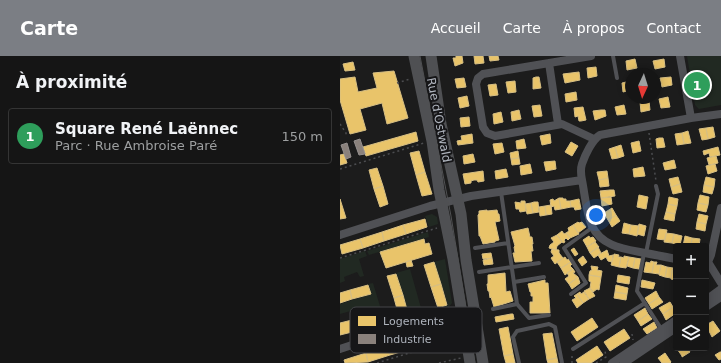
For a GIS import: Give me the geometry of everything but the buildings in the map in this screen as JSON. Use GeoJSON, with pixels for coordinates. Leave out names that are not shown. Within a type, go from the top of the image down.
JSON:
{"type":"FeatureCollection","features":[{"type":"Feature","properties":{"kind":"main road","name":"Rue d'Ostwald"},"geometry":{"type":"LineString","coordinates":[[461,307],[447,225],[449,202],[432,57],[415,59],[430,135],[449,202],[461,214],[466,260],[474,307]]}},
{"type":"Feature","properties":{"kind":"main road","name":"Rue d'Ostwald"},"geometry":{"type":"LineString","coordinates":[[481,353],[483,363]]}},
{"type":"Feature","properties":{"kind":"street"},"geometry":{"type":"LineString","coordinates":[[591,56],[483,74],[478,78],[476,84],[483,127],[487,133],[495,136],[558,124],[567,126],[594,139]]}},
{"type":"Feature","properties":{"kind":"street"},"geometry":{"type":"LineString","coordinates":[[680,56],[691,118]]}},
{"type":"Feature","properties":{"kind":"street"},"geometry":{"type":"LineString","coordinates":[[549,63],[558,124]]}},
{"type":"Feature","properties":{"kind":"street"},"geometry":{"type":"LineString","coordinates":[[673,258],[610,245],[601,238],[593,228],[587,209],[581,173],[582,164],[594,139],[600,135],[721,114]]}},
{"type":"Feature","properties":{"kind":"street"},"geometry":{"type":"LineString","coordinates":[[340,235],[471,196],[582,180]]}},
{"type":"Feature","properties":{"kind":"street"},"geometry":{"type":"LineString","coordinates":[[709,258],[721,208]]}},
{"type":"Feature","properties":{"kind":"street"},"geometry":{"type":"LineString","coordinates":[[709,265],[721,283]]}},
{"type":"Feature","properties":{"kind":"street"},"geometry":{"type":"LineString","coordinates":[[709,298],[721,289]]}},
{"type":"Feature","properties":{"kind":"street"},"geometry":{"type":"LineString","coordinates":[[709,305],[721,297]]}},
{"type":"Feature","properties":{"kind":"street"},"geometry":{"type":"LineString","coordinates":[[624,363],[664,332],[673,323]]}},
{"type":"Feature","properties":{"kind":"street"},"geometry":{"type":"LineString","coordinates":[[612,363],[664,332],[673,329]]}},
{"type":"Feature","properties":{"kind":"street"},"geometry":{"type":"LineString","coordinates":[[340,349],[350,346]]}},
{"type":"Feature","properties":{"kind":"lane"},"geometry":{"type":"LineString","coordinates":[[613,56],[616,78]]}},
{"type":"Feature","properties":{"kind":"lane"},"geometry":{"type":"LineString","coordinates":[[656,186],[658,194],[637,291],[664,332]]}},
{"type":"Feature","properties":{"kind":"lane"},"geometry":{"type":"LineString","coordinates":[[501,192],[517,304],[529,318],[549,315]]}},
{"type":"Feature","properties":{"kind":"lane"},"geometry":{"type":"LineString","coordinates":[[571,294],[586,283],[564,248],[593,228]]}},
{"type":"Feature","properties":{"kind":"lane"},"geometry":{"type":"LineString","coordinates":[[475,248],[508,243]]}},
{"type":"Feature","properties":{"kind":"lane"},"geometry":{"type":"LineString","coordinates":[[479,272],[539,263]]}},
{"type":"Feature","properties":{"kind":"lane"},"geometry":{"type":"LineString","coordinates":[[514,282],[544,277]]}},
{"type":"Feature","properties":{"kind":"lane"},"geometry":{"type":"LineString","coordinates":[[573,349],[645,303]]}},
{"type":"Feature","properties":{"kind":"lane"},"geometry":{"type":"LineString","coordinates":[[493,309],[517,304]]}},
{"type":"Feature","properties":{"kind":"lane"},"geometry":{"type":"LineString","coordinates":[[519,363],[513,337],[514,333],[549,324],[555,327],[562,363]]}},
{"type":"Feature","properties":{"kind":"path"},"geometry":{"type":"LineString","coordinates":[[396,83],[413,78]]}},
{"type":"Feature","properties":{"kind":"path"},"geometry":{"type":"LineString","coordinates":[[340,124],[346,133],[346,137]]}},
{"type":"Feature","properties":{"kind":"path"},"geometry":{"type":"LineString","coordinates":[[648,126],[656,186]]}},
{"type":"Feature","properties":{"kind":"path"},"geometry":{"type":"LineString","coordinates":[[340,169],[426,143]]}},
{"type":"Feature","properties":{"kind":"path"},"geometry":{"type":"LineString","coordinates":[[340,258],[447,225]]}},
{"type":"Feature","properties":{"kind":"path"},"geometry":{"type":"LineString","coordinates":[[572,363],[573,349]]}},
{"type":"Feature","properties":{"kind":"path"},"geometry":{"type":"LineString","coordinates":[[596,363],[606,357],[605,351]]}},
{"type":"Feature","properties":{"kind":"path"},"geometry":{"type":"LineString","coordinates":[[377,363],[410,353]]}},
{"type":"Feature","properties":{"kind":"path"},"geometry":{"type":"LineString","coordinates":[[439,363],[469,359]]}},
{"type":"Feature","properties":{"kind":"shaded area"},"geometry":{"type":"Polygon","coordinates":[[[687,56],[721,56],[721,105],[699,109],[695,105],[687,56]]]}},
{"type":"Feature","properties":{"kind":"shaded area"},"geometry":{"type":"Polygon","coordinates":[[[432,214],[437,217],[438,224],[429,227],[425,216],[432,214]]]}},
{"type":"Feature","properties":{"kind":"shaded area"},"geometry":{"type":"Polygon","coordinates":[[[428,232],[429,237],[369,255],[367,251],[428,232]]]}},
{"type":"Feature","properties":{"kind":"shaded area"},"geometry":{"type":"Polygon","coordinates":[[[365,251],[367,256],[359,259],[364,276],[360,277],[357,272],[344,277],[345,281],[340,283],[340,259],[365,251]]]}},
{"type":"Feature","properties":{"kind":"shaded area"},"geometry":{"type":"Polygon","coordinates":[[[445,259],[452,303],[449,307],[441,307],[448,305],[434,262],[445,259]]]}},
{"type":"Feature","properties":{"kind":"shaded area"},"geometry":{"type":"Polygon","coordinates":[[[410,269],[421,307],[407,307],[396,273],[410,269]]]}},
{"type":"Feature","properties":{"kind":"shaded area"},"geometry":{"type":"Polygon","coordinates":[[[373,283],[380,307],[350,307],[350,311],[340,314],[340,304],[371,294],[368,284],[373,283]]]}},
{"type":"Feature","properties":{"kind":"tram line"},"geometry":{"type":"LineString","coordinates":[[420,56],[451,216],[466,307]]}},
{"type":"Feature","properties":{"kind":"tram line"},"geometry":{"type":"LineString","coordinates":[[473,353],[475,363]]}},
{"type":"Feature","properties":{"kind":"place","name":"Square René Laënnec"},"geometry":{"type":"Point","coordinates":[697,85]}}]}
